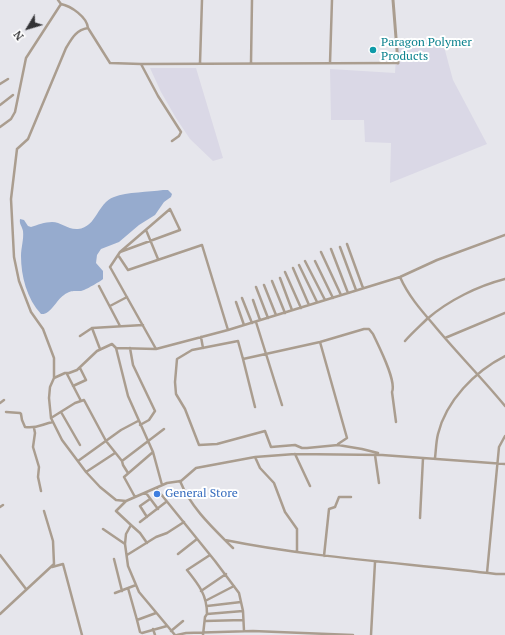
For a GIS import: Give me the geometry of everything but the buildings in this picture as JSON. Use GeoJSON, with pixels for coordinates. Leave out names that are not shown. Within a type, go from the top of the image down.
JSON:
{"type":"FeatureCollection","features":[{"type":"Feature","properties":{"kind":"street"},"geometry":{"type":"LineString","coordinates":[[58,0],[61,4],[77,12],[88,25],[88,28],[110,63],[141,64],[398,63],[393,0]]}},
{"type":"Feature","properties":{"kind":"street"},"geometry":{"type":"LineString","coordinates":[[200,63],[202,0]]}},
{"type":"Feature","properties":{"kind":"street"},"geometry":{"type":"LineString","coordinates":[[251,63],[252,0]]}},
{"type":"Feature","properties":{"kind":"street"},"geometry":{"type":"LineString","coordinates":[[330,63],[332,0]]}},
{"type":"Feature","properties":{"kind":"street"},"geometry":{"type":"LineString","coordinates":[[0,127],[11,118],[15,112],[26,58],[61,4]]}},
{"type":"Feature","properties":{"kind":"street"},"geometry":{"type":"LineString","coordinates":[[88,28],[80,30],[72,38],[66,48],[28,140],[17,149],[11,199],[14,257],[19,281],[31,312],[44,329],[54,358],[54,378],[50,387],[49,398],[52,418],[62,440],[86,472],[121,506]]}},
{"type":"Feature","properties":{"kind":"street"},"geometry":{"type":"LineString","coordinates":[[141,64],[158,96],[181,132],[179,136],[172,141]]}},
{"type":"Feature","properties":{"kind":"street"},"geometry":{"type":"LineString","coordinates":[[0,84],[8,79]]}},
{"type":"Feature","properties":{"kind":"street"},"geometry":{"type":"LineString","coordinates":[[0,105],[13,95]]}},
{"type":"Feature","properties":{"kind":"street"},"geometry":{"type":"LineString","coordinates":[[120,252],[180,230],[170,209],[120,252],[110,267],[156,349]]}},
{"type":"Feature","properties":{"kind":"street"},"geometry":{"type":"LineString","coordinates":[[146,230],[158,259]]}},
{"type":"Feature","properties":{"kind":"street"},"geometry":{"type":"LineString","coordinates":[[116,348],[156,349],[201,338],[400,276],[437,260],[505,235]]}},
{"type":"Feature","properties":{"kind":"street"},"geometry":{"type":"LineString","coordinates":[[118,256],[128,270],[202,244],[228,330]]}},
{"type":"Feature","properties":{"kind":"street"},"geometry":{"type":"LineString","coordinates":[[347,244],[363,288]]}},
{"type":"Feature","properties":{"kind":"street"},"geometry":{"type":"LineString","coordinates":[[340,246],[356,290]]}},
{"type":"Feature","properties":{"kind":"street"},"geometry":{"type":"LineString","coordinates":[[331,249],[348,293]]}},
{"type":"Feature","properties":{"kind":"street"},"geometry":{"type":"LineString","coordinates":[[321,252],[341,295]]}},
{"type":"Feature","properties":{"kind":"street"},"geometry":{"type":"LineString","coordinates":[[305,261],[325,300]]}},
{"type":"Feature","properties":{"kind":"street"},"geometry":{"type":"LineString","coordinates":[[315,261],[333,298]]}},
{"type":"Feature","properties":{"kind":"street"},"geometry":{"type":"LineString","coordinates":[[299,265],[317,302]]}},
{"type":"Feature","properties":{"kind":"street"},"geometry":{"type":"LineString","coordinates":[[293,268],[309,305]]}},
{"type":"Feature","properties":{"kind":"street"},"geometry":{"type":"LineString","coordinates":[[285,272],[300,308]]}},
{"type":"Feature","properties":{"kind":"street"},"geometry":{"type":"LineString","coordinates":[[400,276],[406,291],[505,406]]}},
{"type":"Feature","properties":{"kind":"street"},"geometry":{"type":"LineString","coordinates":[[280,278],[292,310]]}},
{"type":"Feature","properties":{"kind":"street"},"geometry":{"type":"LineString","coordinates":[[405,341],[428,318],[458,298],[484,286],[505,279]]}},
{"type":"Feature","properties":{"kind":"street"},"geometry":{"type":"LineString","coordinates":[[272,281],[285,313]]}},
{"type":"Feature","properties":{"kind":"street"},"geometry":{"type":"LineString","coordinates":[[264,285],[276,315]]}},
{"type":"Feature","properties":{"kind":"street"},"geometry":{"type":"LineString","coordinates":[[99,286],[120,326]]}},
{"type":"Feature","properties":{"kind":"street"},"geometry":{"type":"LineString","coordinates":[[256,287],[268,318]]}},
{"type":"Feature","properties":{"kind":"street"},"geometry":{"type":"LineString","coordinates":[[110,306],[127,297]]}},
{"type":"Feature","properties":{"kind":"street"},"geometry":{"type":"LineString","coordinates":[[242,298],[252,323]]}},
{"type":"Feature","properties":{"kind":"street"},"geometry":{"type":"LineString","coordinates":[[252,300],[260,320]]}},
{"type":"Feature","properties":{"kind":"street"},"geometry":{"type":"LineString","coordinates":[[236,302],[244,325]]}},
{"type":"Feature","properties":{"kind":"street"},"geometry":{"type":"LineString","coordinates":[[445,338],[505,313]]}},
{"type":"Feature","properties":{"kind":"street"},"geometry":{"type":"LineString","coordinates":[[256,322],[282,405]]}},
{"type":"Feature","properties":{"kind":"street"},"geometry":{"type":"LineString","coordinates":[[80,336],[92,328],[143,325]]}},
{"type":"Feature","properties":{"kind":"street"},"geometry":{"type":"LineString","coordinates":[[92,328],[100,349]]}},
{"type":"Feature","properties":{"kind":"street"},"geometry":{"type":"LineString","coordinates":[[243,359],[320,342],[364,329],[369,329],[373,334],[390,374],[394,388],[392,392],[396,422]]}},
{"type":"Feature","properties":{"kind":"street"},"geometry":{"type":"LineString","coordinates":[[201,338],[203,348]]}},
{"type":"Feature","properties":{"kind":"street"},"geometry":{"type":"LineString","coordinates":[[255,407],[238,341],[192,350],[178,359],[176,394],[185,409],[199,445],[217,444],[265,431],[271,447],[295,445],[302,448],[307,448],[338,445],[362,449],[382,455]]}},
{"type":"Feature","properties":{"kind":"street"},"geometry":{"type":"LineString","coordinates":[[320,342],[347,438],[338,445]]}},
{"type":"Feature","properties":{"kind":"street"},"geometry":{"type":"LineString","coordinates":[[54,378],[77,370],[97,350],[112,344],[116,348],[128,396],[138,422],[153,452],[162,485]]}},
{"type":"Feature","properties":{"kind":"street"},"geometry":{"type":"LineString","coordinates":[[130,348],[133,365],[155,411],[149,420],[140,425]]}},
{"type":"Feature","properties":{"kind":"street"},"geometry":{"type":"LineString","coordinates":[[435,458],[438,433],[449,408],[457,396],[477,373],[505,356]]}},
{"type":"Feature","properties":{"kind":"street"},"geometry":{"type":"LineString","coordinates":[[73,386],[86,380],[80,368]]}},
{"type":"Feature","properties":{"kind":"street"},"geometry":{"type":"LineString","coordinates":[[67,374],[81,401],[84,400],[106,441],[122,461],[128,474]]}},
{"type":"Feature","properties":{"kind":"street"},"geometry":{"type":"LineString","coordinates":[[0,402],[4,400]]}},
{"type":"Feature","properties":{"kind":"street"},"geometry":{"type":"LineString","coordinates":[[52,418],[81,401]]}},
{"type":"Feature","properties":{"kind":"street"},"geometry":{"type":"LineString","coordinates":[[6,412],[20,413],[24,426],[34,428],[44,423],[54,422]]}},
{"type":"Feature","properties":{"kind":"street"},"geometry":{"type":"LineString","coordinates":[[62,412],[80,445]]}},
{"type":"Feature","properties":{"kind":"street"},"geometry":{"type":"LineString","coordinates":[[78,461],[121,430],[138,422]]}},
{"type":"Feature","properties":{"kind":"street"},"geometry":{"type":"LineString","coordinates":[[34,428],[35,433],[33,447],[39,467],[38,477],[41,491]]}},
{"type":"Feature","properties":{"kind":"street"},"geometry":{"type":"LineString","coordinates":[[122,461],[164,429]]}},
{"type":"Feature","properties":{"kind":"street"},"geometry":{"type":"LineString","coordinates":[[487,573],[499,447],[505,436]]}},
{"type":"Feature","properties":{"kind":"street"},"geometry":{"type":"LineString","coordinates":[[135,497],[124,477],[153,452]]}},
{"type":"Feature","properties":{"kind":"street"},"geometry":{"type":"LineString","coordinates":[[86,472],[115,453]]}},
{"type":"Feature","properties":{"kind":"street"},"geometry":{"type":"LineString","coordinates":[[147,543],[140,533],[116,511],[126,501],[162,485],[180,481],[196,468],[255,457],[295,454],[382,455],[505,464]]}},
{"type":"Feature","properties":{"kind":"street"},"geometry":{"type":"LineString","coordinates":[[295,454],[310,486]]}},
{"type":"Feature","properties":{"kind":"street"},"geometry":{"type":"LineString","coordinates":[[375,455],[379,483]]}},
{"type":"Feature","properties":{"kind":"street"},"geometry":{"type":"LineString","coordinates":[[255,457],[260,468],[274,483],[285,512],[297,529],[297,552]]}},
{"type":"Feature","properties":{"kind":"street"},"geometry":{"type":"LineString","coordinates":[[420,518],[424,458]]}},
{"type":"Feature","properties":{"kind":"street"},"geometry":{"type":"LineString","coordinates":[[180,481],[186,495],[200,513],[233,548]]}},
{"type":"Feature","properties":{"kind":"street"},"geometry":{"type":"LineString","coordinates":[[156,488],[226,574],[239,593],[243,611],[244,631]]}},
{"type":"Feature","properties":{"kind":"street"},"geometry":{"type":"LineString","coordinates":[[146,493],[158,509]]}},
{"type":"Feature","properties":{"kind":"street"},"geometry":{"type":"LineString","coordinates":[[324,556],[329,509],[335,507],[339,497],[351,497]]}},
{"type":"Feature","properties":{"kind":"street"},"geometry":{"type":"LineString","coordinates":[[147,516],[140,506],[150,499]]}},
{"type":"Feature","properties":{"kind":"street"},"geometry":{"type":"LineString","coordinates":[[116,500],[126,501]]}},
{"type":"Feature","properties":{"kind":"street"},"geometry":{"type":"LineString","coordinates":[[140,522],[166,502]]}},
{"type":"Feature","properties":{"kind":"street"},"geometry":{"type":"LineString","coordinates":[[0,614],[51,567],[55,561],[53,541],[44,511]]}},
{"type":"Feature","properties":{"kind":"street"},"geometry":{"type":"LineString","coordinates":[[127,555],[184,522]]}},
{"type":"Feature","properties":{"kind":"street"},"geometry":{"type":"LineString","coordinates":[[131,525],[126,534],[126,544],[128,566],[136,586],[156,613],[176,635],[186,633],[203,634],[244,631],[290,634],[352,635]]}},
{"type":"Feature","properties":{"kind":"street"},"geometry":{"type":"LineString","coordinates":[[103,529],[126,544]]}},
{"type":"Feature","properties":{"kind":"street"},"geometry":{"type":"LineString","coordinates":[[178,554],[198,539]]}},
{"type":"Feature","properties":{"kind":"street"},"geometry":{"type":"LineString","coordinates":[[225,540],[324,556],[505,574]]}},
{"type":"Feature","properties":{"kind":"street"},"geometry":{"type":"LineString","coordinates":[[0,555],[26,589]]}},
{"type":"Feature","properties":{"kind":"street"},"geometry":{"type":"LineString","coordinates":[[203,634],[205,617],[208,614],[207,600],[201,591],[201,588],[187,570],[210,555]]}},
{"type":"Feature","properties":{"kind":"street"},"geometry":{"type":"LineString","coordinates":[[114,559],[122,591]]}},
{"type":"Feature","properties":{"kind":"street"},"geometry":{"type":"LineString","coordinates":[[371,635],[375,562]]}},
{"type":"Feature","properties":{"kind":"street"},"geometry":{"type":"LineString","coordinates":[[51,567],[63,564],[82,635]]}},
{"type":"Feature","properties":{"kind":"street"},"geometry":{"type":"LineString","coordinates":[[201,591],[226,574]]}},
{"type":"Feature","properties":{"kind":"street"},"geometry":{"type":"LineString","coordinates":[[115,593],[136,586]]}},
{"type":"Feature","properties":{"kind":"street"},"geometry":{"type":"LineString","coordinates":[[207,600],[234,586]]}},
{"type":"Feature","properties":{"kind":"street"},"geometry":{"type":"LineString","coordinates":[[128,588],[141,632],[167,626]]}},
{"type":"Feature","properties":{"kind":"street"},"geometry":{"type":"LineString","coordinates":[[207,606],[241,602]]}},
{"type":"Feature","properties":{"kind":"street"},"geometry":{"type":"LineString","coordinates":[[208,614],[243,611]]}},
{"type":"Feature","properties":{"kind":"street"},"geometry":{"type":"LineString","coordinates":[[137,620],[156,613]]}},
{"type":"Feature","properties":{"kind":"street"},"geometry":{"type":"LineString","coordinates":[[205,621],[243,620]]}},
{"type":"Feature","properties":{"kind":"street"},"geometry":{"type":"LineString","coordinates":[[171,631],[183,621]]}},
{"type":"Feature","properties":{"kind":"street"},"geometry":{"type":"LineString","coordinates":[[153,629],[155,635]]}},
{"type":"Feature","properties":{"kind":"shaded area"},"geometry":{"type":"Polygon","coordinates":[[[397,42],[443,43],[453,80],[487,144],[390,183],[391,143],[365,142],[364,120],[331,120],[330,69],[395,73],[397,42]]]}},
{"type":"Feature","properties":{"kind":"shaded area"},"geometry":{"type":"Polygon","coordinates":[[[150,68],[196,68],[223,158],[213,161],[190,139],[161,92],[150,68]]]}},
{"type":"Feature","properties":{"kind":"water"},"geometry":{"type":"Polygon","coordinates":[[[168,190],[172,194],[155,215],[139,225],[119,242],[101,249],[97,255],[96,263],[103,271],[103,279],[84,290],[67,293],[61,297],[51,310],[45,314],[41,314],[32,301],[26,287],[22,271],[21,256],[23,229],[20,219],[24,220],[28,226],[31,227],[52,222],[78,229],[89,224],[104,204],[114,197],[132,193],[168,190]]]}},
{"type":"Feature","properties":{"kind":"place","name":"Paragon Polymer Products"},"geometry":{"type":"Point","coordinates":[373,50]}},
{"type":"Feature","properties":{"kind":"place","name":"General Store"},"geometry":{"type":"Point","coordinates":[157,494]}}]}
